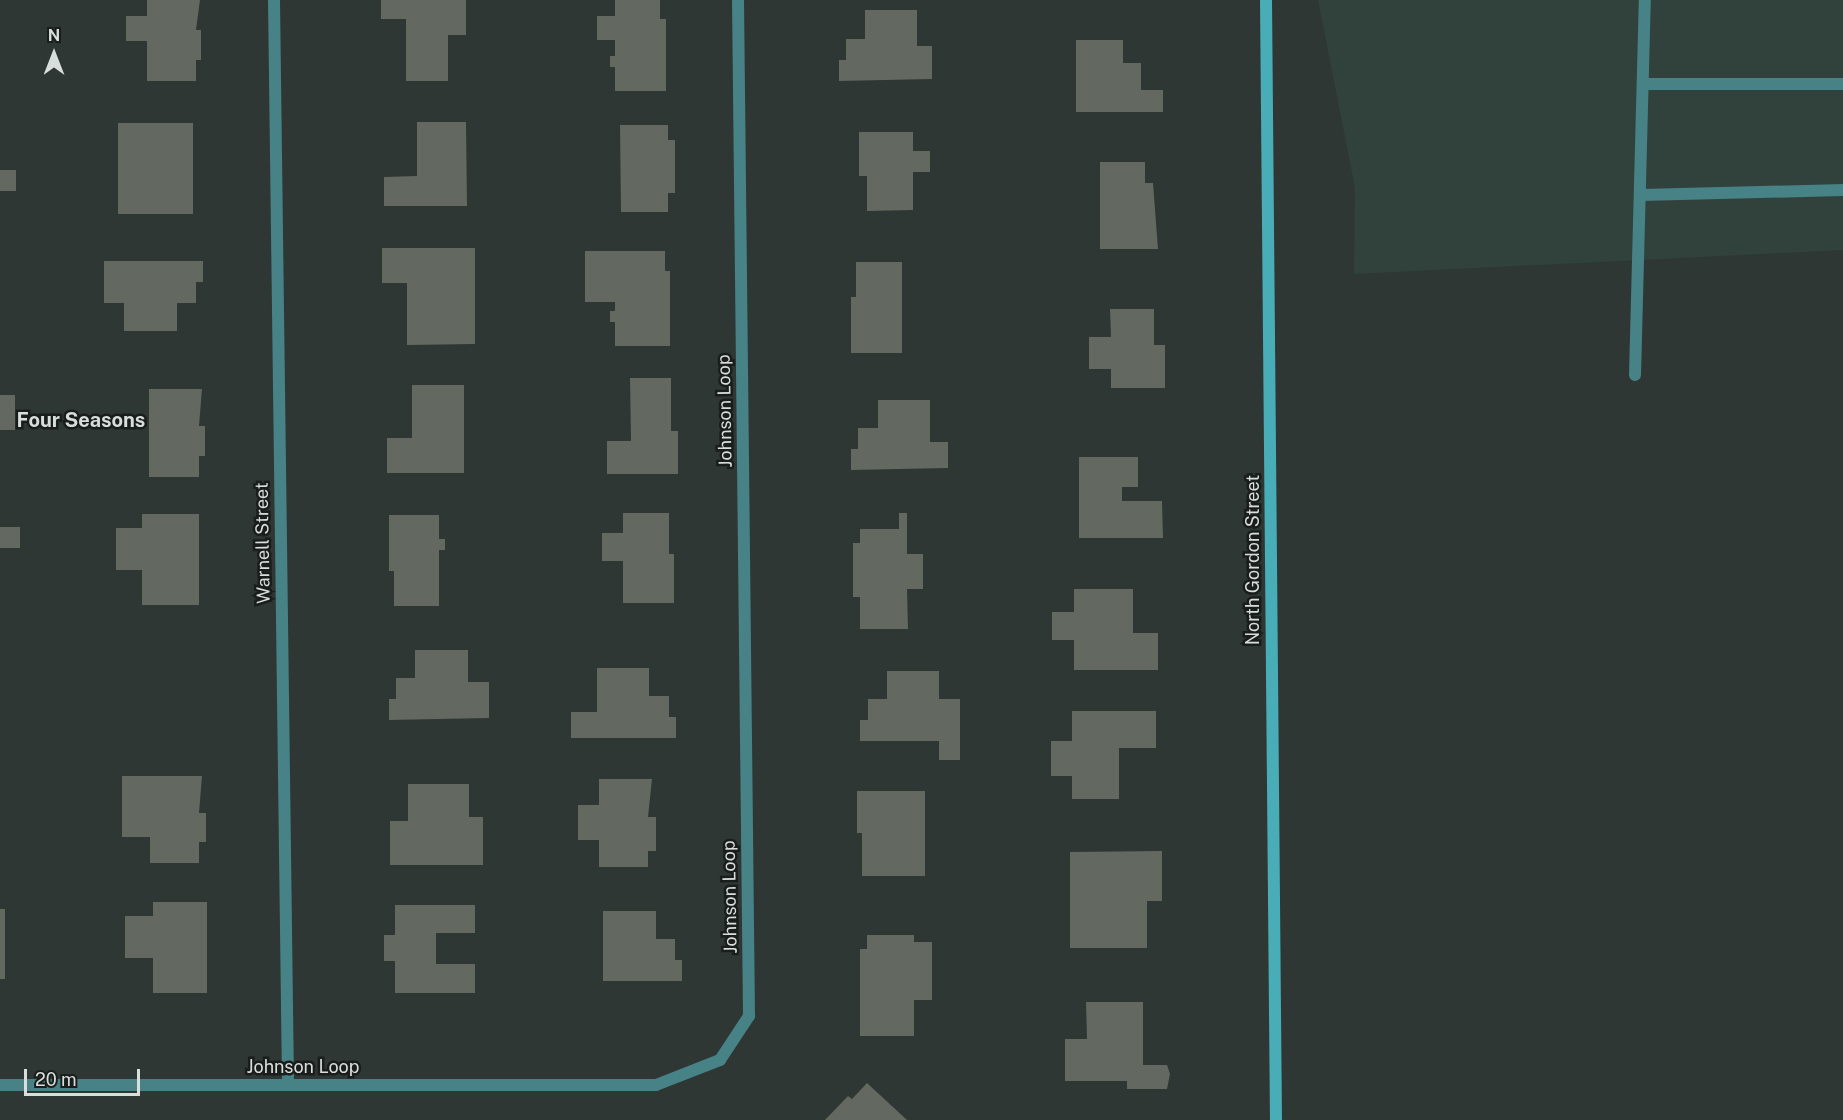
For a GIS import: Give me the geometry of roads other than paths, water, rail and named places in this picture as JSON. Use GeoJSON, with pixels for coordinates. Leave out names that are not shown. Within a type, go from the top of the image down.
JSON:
{"type":"FeatureCollection","features":[{"type":"Feature","properties":{"kind":"street","name":"Warnell Street"},"geometry":{"type":"LineString","coordinates":[[274,0],[288,1085]]}},
{"type":"Feature","properties":{"kind":"street","name":"Johnson Loop"},"geometry":{"type":"LineString","coordinates":[[0,1085],[656,1085],[720,1060],[749,1016],[738,0]]}},
{"type":"Feature","properties":{"kind":"street","name":"North Gordon Street"},"geometry":{"type":"LineString","coordinates":[[1266,0],[1276,1120]]}},
{"type":"Feature","properties":{"kind":"street"},"geometry":{"type":"LineString","coordinates":[[1635,375],[1645,0]]}},
{"type":"Feature","properties":{"kind":"street"},"geometry":{"type":"LineString","coordinates":[[1643,84],[1843,84]]}},
{"type":"Feature","properties":{"kind":"street"},"geometry":{"type":"LineString","coordinates":[[1641,195],[1843,190]]}},
{"type":"Feature","properties":{"kind":"district","name":"Four Seasons"},"geometry":{"type":"Point","coordinates":[81,420]}}]}
